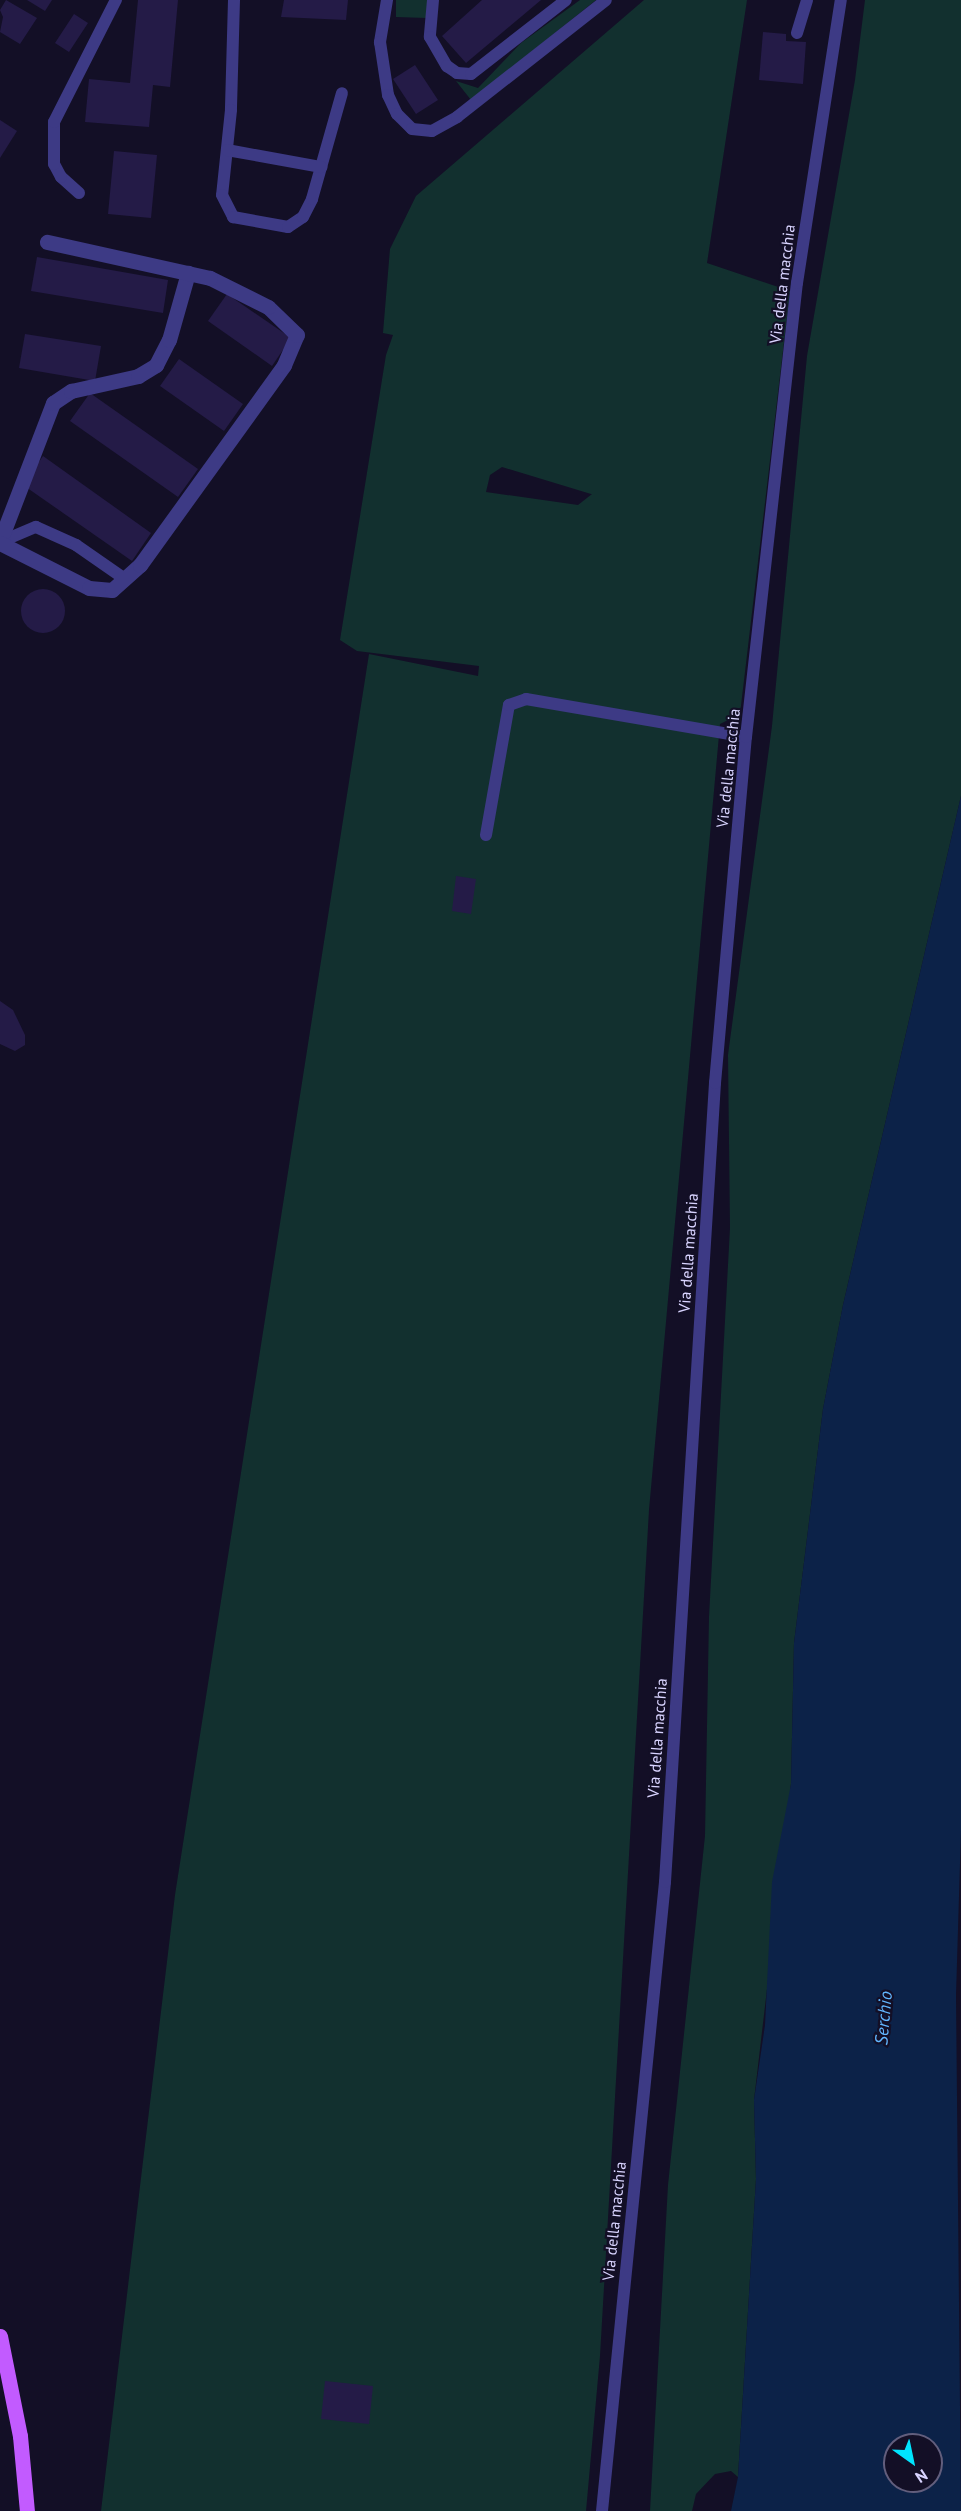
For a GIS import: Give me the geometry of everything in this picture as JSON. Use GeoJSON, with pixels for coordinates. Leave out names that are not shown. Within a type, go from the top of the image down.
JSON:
{"type":"FeatureCollection","features":[{"type":"Feature","properties":{"kind":"main road"},"geometry":{"type":"LineString","coordinates":[[0,2336],[20,2436],[27,2511]]}},
{"type":"Feature","properties":{"kind":"street"},"geometry":{"type":"LineString","coordinates":[[47,242],[188,273],[210,278],[268,307],[297,335],[284,365],[140,565],[112,590],[89,588],[0,542],[53,403],[71,391],[138,376],[156,365],[169,340],[188,273]]}},
{"type":"Feature","properties":{"kind":"lane"},"geometry":{"type":"LineString","coordinates":[[79,193],[61,177],[54,164],[54,122],[116,0]]}},
{"type":"Feature","properties":{"kind":"lane"},"geometry":{"type":"LineString","coordinates":[[234,0],[227,150],[222,195],[233,217],[288,227],[303,217],[321,167],[342,93]]}},
{"type":"Feature","properties":{"kind":"lane"},"geometry":{"type":"LineString","coordinates":[[387,0],[380,42],[388,95],[397,114],[412,129],[432,131],[457,117],[606,0]]}},
{"type":"Feature","properties":{"kind":"lane"},"geometry":{"type":"LineString","coordinates":[[433,0],[430,37],[447,66],[457,73],[471,74],[566,0]]}},
{"type":"Feature","properties":{"kind":"lane"},"geometry":{"type":"LineString","coordinates":[[796,33],[807,0]]}},
{"type":"Feature","properties":{"kind":"lane","name":"Via della macchia"},"geometry":{"type":"LineString","coordinates":[[602,2511],[665,1882],[715,1083],[746,737],[797,283],[841,0]]}},
{"type":"Feature","properties":{"kind":"lane"},"geometry":{"type":"LineString","coordinates":[[227,150],[321,167]]}},
{"type":"Feature","properties":{"kind":"lane"},"geometry":{"type":"LineString","coordinates":[[0,542],[36,527],[76,545],[125,579]]}},
{"type":"Feature","properties":{"kind":"lane"},"geometry":{"type":"LineString","coordinates":[[486,835],[509,705],[526,699],[746,737]]}},
{"type":"Feature","properties":{"kind":"green space"},"geometry":{"type":"Polygon","coordinates":[[[396,0],[431,0],[427,18],[396,17],[396,0]]]}},
{"type":"Feature","properties":{"kind":"green space"},"geometry":{"type":"Polygon","coordinates":[[[580,0],[596,0],[471,100],[456,81],[478,88],[521,43],[580,0]]]}},
{"type":"Feature","properties":{"kind":"green space"},"geometry":{"type":"Polygon","coordinates":[[[644,0],[747,0],[707,263],[790,291],[740,714],[720,724],[649,1510],[600,2356],[586,2511],[101,2511],[175,1895],[369,654],[478,676],[479,666],[357,651],[340,640],[386,355],[393,335],[383,333],[390,249],[416,196],[644,0]],[[502,467],[490,475],[486,492],[578,505],[592,494],[502,467]]]}},
{"type":"Feature","properties":{"kind":"green space"},"geometry":{"type":"Polygon","coordinates":[[[865,0],[961,0],[961,796],[843,1305],[823,1409],[794,1643],[791,1784],[754,2100],[756,2179],[738,2477],[731,2471],[715,2474],[696,2494],[692,2511],[650,2511],[668,2185],[705,1836],[709,1617],[730,1228],[728,1055],[772,726],[807,356],[855,80],[865,0]]]}},
{"type":"Feature","properties":{"kind":"water","name":"Serchio"},"geometry":{"type":"Polygon","coordinates":[[[961,796],[961,1830],[956,1995],[961,2511],[731,2511],[738,2477],[756,2179],[754,2100],[765,2025],[772,1882],[791,1784],[794,1643],[823,1409],[843,1305],[961,796]]]}},
{"type":"Feature","properties":{"kind":"building"},"geometry":{"type":"Polygon","coordinates":[[[6,0],[37,18],[20,44],[0,32],[3,17],[0,10],[6,0]]]}},
{"type":"Feature","properties":{"kind":"building"},"geometry":{"type":"Polygon","coordinates":[[[27,0],[52,0],[45,11],[27,0]]]}},
{"type":"Feature","properties":{"kind":"building"},"geometry":{"type":"Polygon","coordinates":[[[138,0],[178,0],[170,87],[153,85],[149,127],[85,122],[89,79],[130,83],[138,0]]]}},
{"type":"Feature","properties":{"kind":"building"},"geometry":{"type":"Polygon","coordinates":[[[284,0],[348,0],[346,20],[281,17],[284,0]]]}},
{"type":"Feature","properties":{"kind":"building"},"geometry":{"type":"Polygon","coordinates":[[[482,0],[541,0],[466,63],[442,36],[482,0]]]}},
{"type":"Feature","properties":{"kind":"building"},"geometry":{"type":"Polygon","coordinates":[[[74,14],[88,23],[69,52],[55,43],[74,14]]]}},
{"type":"Feature","properties":{"kind":"building"},"geometry":{"type":"Polygon","coordinates":[[[763,32],[786,34],[786,41],[806,42],[803,84],[759,80],[763,32]]]}},
{"type":"Feature","properties":{"kind":"building"},"geometry":{"type":"Polygon","coordinates":[[[415,65],[438,100],[416,114],[393,79],[415,65]]]}},
{"type":"Feature","properties":{"kind":"building"},"geometry":{"type":"Polygon","coordinates":[[[0,120],[17,131],[0,158],[0,120]]]}},
{"type":"Feature","properties":{"kind":"building"},"geometry":{"type":"Polygon","coordinates":[[[114,151],[157,155],[151,218],[108,214],[114,151]]]}},
{"type":"Feature","properties":{"kind":"building"},"geometry":{"type":"Polygon","coordinates":[[[37,257],[168,280],[163,313],[31,291],[37,257]]]}},
{"type":"Feature","properties":{"kind":"building"},"geometry":{"type":"Polygon","coordinates":[[[227,294],[291,338],[272,366],[208,321],[227,294]]]}},
{"type":"Feature","properties":{"kind":"building"},"geometry":{"type":"Polygon","coordinates":[[[25,334],[101,346],[95,381],[19,368],[25,334]]]}},
{"type":"Feature","properties":{"kind":"building"},"geometry":{"type":"Polygon","coordinates":[[[179,359],[243,404],[224,431],[160,386],[179,359]]]}},
{"type":"Feature","properties":{"kind":"building"},"geometry":{"type":"Polygon","coordinates":[[[90,393],[198,469],[178,497],[70,421],[90,393]]]}},
{"type":"Feature","properties":{"kind":"building"},"geometry":{"type":"Polygon","coordinates":[[[43,456],[151,533],[132,561],[23,485],[43,456]]]}},
{"type":"Feature","properties":{"kind":"building"},"geometry":{"type":"Polygon","coordinates":[[[43,589],[58,596],[65,611],[58,626],[43,633],[28,626],[21,611],[28,596],[43,589]]]}},
{"type":"Feature","properties":{"kind":"building"},"geometry":{"type":"Polygon","coordinates":[[[456,876],[476,879],[471,914],[452,911],[456,876]]]}},
{"type":"Feature","properties":{"kind":"building"},"geometry":{"type":"Polygon","coordinates":[[[0,1001],[13,1010],[25,1035],[25,1045],[15,1051],[0,1044],[0,1001]]]}},
{"type":"Feature","properties":{"kind":"building"},"geometry":{"type":"Polygon","coordinates":[[[325,2381],[373,2386],[369,2424],[321,2419],[325,2381]]]}}]}
